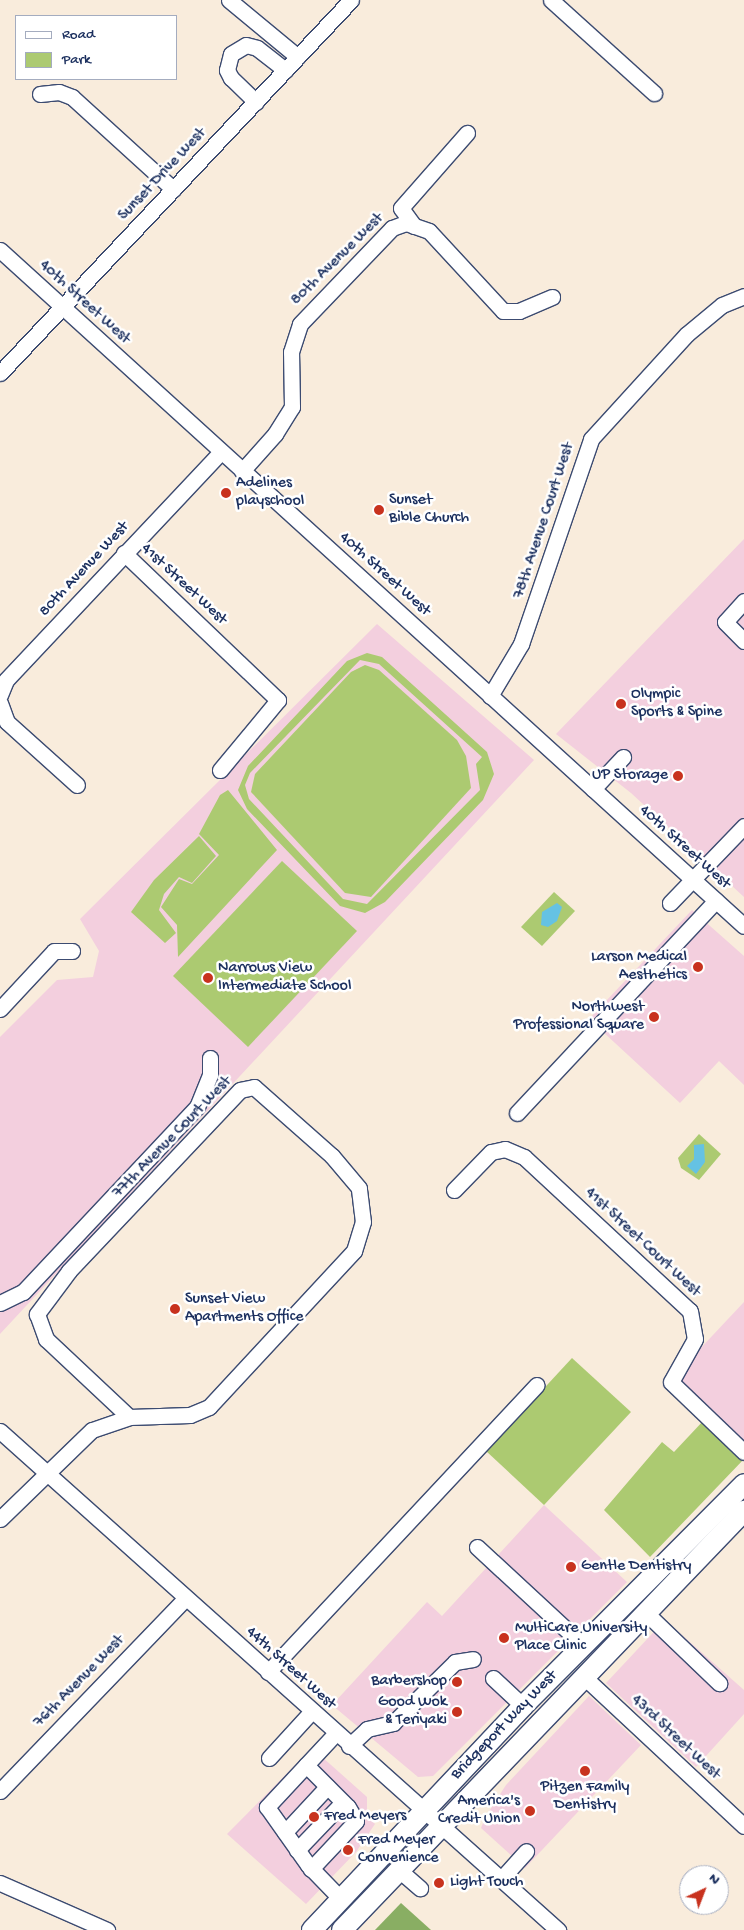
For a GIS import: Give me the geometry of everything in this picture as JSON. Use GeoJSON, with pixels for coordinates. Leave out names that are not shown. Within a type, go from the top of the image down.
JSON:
{"type":"FeatureCollection","features":[{"type":"Feature","properties":{"kind":"main road","name":"Bridgeport Way West"},"geometry":{"type":"LineString","coordinates":[[312,1930],[523,1706],[744,1484]]}},
{"type":"Feature","properties":{"kind":"main road","name":"Bridgeport Way West"},"geometry":{"type":"LineString","coordinates":[[342,1930],[582,1676],[741,1519]]}},
{"type":"Feature","properties":{"kind":"street"},"geometry":{"type":"LineString","coordinates":[[229,0],[298,57]]}},
{"type":"Feature","properties":{"kind":"street","name":"Sunset Drive West"},"geometry":{"type":"LineString","coordinates":[[0,373],[351,0]]}},
{"type":"Feature","properties":{"kind":"street"},"geometry":{"type":"LineString","coordinates":[[551,0],[654,93]]}},
{"type":"Feature","properties":{"kind":"street"},"geometry":{"type":"LineString","coordinates":[[256,102],[231,78],[227,70],[232,54],[246,45],[257,48],[285,70]]}},
{"type":"Feature","properties":{"kind":"street"},"geometry":{"type":"LineString","coordinates":[[40,94],[59,92],[72,97],[173,189]]}},
{"type":"Feature","properties":{"kind":"street","name":"80th Avenue West"},"geometry":{"type":"LineString","coordinates":[[414,226],[401,208],[467,133]]}},
{"type":"Feature","properties":{"kind":"street"},"geometry":{"type":"LineString","coordinates":[[414,226],[429,231],[504,311],[519,311],[552,297]]}},
{"type":"Feature","properties":{"kind":"street","name":"80th Avenue West"},"geometry":{"type":"LineString","coordinates":[[242,470],[275,434],[292,407],[291,352],[300,324],[392,228],[414,226]]}},
{"type":"Feature","properties":{"kind":"street","name":"40th Street West"},"geometry":{"type":"LineString","coordinates":[[0,250],[744,926]]}},
{"type":"Feature","properties":{"kind":"street","name":"78th Avenue Court West"},"geometry":{"type":"LineString","coordinates":[[490,696],[523,639],[591,439],[693,328],[722,305],[744,296]]}},
{"type":"Feature","properties":{"kind":"street","name":"80th Avenue West"},"geometry":{"type":"LineString","coordinates":[[0,695],[6,680],[221,452]]}},
{"type":"Feature","properties":{"kind":"street","name":"41st Street West"},"geometry":{"type":"LineString","coordinates":[[124,553],[278,700],[269,717],[220,770]]}},
{"type":"Feature","properties":{"kind":"street"},"geometry":{"type":"LineString","coordinates":[[744,601],[725,622],[744,641]]}},
{"type":"Feature","properties":{"kind":"street"},"geometry":{"type":"LineString","coordinates":[[0,703],[7,722],[77,785]]}},
{"type":"Feature","properties":{"kind":"street"},"geometry":{"type":"LineString","coordinates":[[593,789],[623,757]]}},
{"type":"Feature","properties":{"kind":"street"},"geometry":{"type":"LineString","coordinates":[[670,903],[744,826]]}},
{"type":"Feature","properties":{"kind":"street"},"geometry":{"type":"LineString","coordinates":[[517,1113],[716,900]]}},
{"type":"Feature","properties":{"kind":"street"},"geometry":{"type":"LineString","coordinates":[[0,1009],[54,951],[72,951]]}},
{"type":"Feature","properties":{"kind":"street"},"geometry":{"type":"LineString","coordinates":[[0,1303],[23,1292],[197,1107],[210,1076],[210,1058]]}},
{"type":"Feature","properties":{"kind":"street","name":"77th Avenue Court West"},"geometry":{"type":"LineString","coordinates":[[0,1519],[46,1472],[92,1430],[129,1417],[190,1415],[209,1406],[349,1259],[357,1244],[364,1204],[353,1179],[254,1086],[240,1090],[69,1271],[37,1314],[46,1339],[129,1417]]}},
{"type":"Feature","properties":{"kind":"street","name":"41st Street Court West"},"geometry":{"type":"LineString","coordinates":[[454,1190],[491,1152],[505,1149],[524,1157],[690,1311],[695,1339],[671,1382],[744,1452]]}},
{"type":"Feature","properties":{"kind":"street"},"geometry":{"type":"LineString","coordinates":[[268,1672],[537,1385]]}},
{"type":"Feature","properties":{"kind":"street","name":"44th Street West"},"geometry":{"type":"LineString","coordinates":[[0,1431],[335,1734],[502,1878],[558,1930]]}},
{"type":"Feature","properties":{"kind":"street"},"geometry":{"type":"LineString","coordinates":[[477,1547],[583,1646]]}},
{"type":"Feature","properties":{"kind":"street","name":"76th Avenue West"},"geometry":{"type":"LineString","coordinates":[[0,1791],[186,1598]]}},
{"type":"Feature","properties":{"kind":"street"},"geometry":{"type":"LineString","coordinates":[[645,1612],[720,1683]]}},
{"type":"Feature","properties":{"kind":"street"},"geometry":{"type":"LineString","coordinates":[[349,1746],[367,1729],[394,1723],[450,1666],[473,1659]]}},
{"type":"Feature","properties":{"kind":"street","name":"43rd Street West"},"geometry":{"type":"LineString","coordinates":[[582,1676],[744,1826]]}},
{"type":"Feature","properties":{"kind":"street"},"geometry":{"type":"LineString","coordinates":[[493,1678],[523,1706]]}},
{"type":"Feature","properties":{"kind":"street"},"geometry":{"type":"LineString","coordinates":[[269,1758],[311,1712]]}},
{"type":"Feature","properties":{"kind":"street"},"geometry":{"type":"LineString","coordinates":[[335,1734],[267,1807],[311,1869],[341,1899]]}},
{"type":"Feature","properties":{"kind":"street"},"geometry":{"type":"LineString","coordinates":[[306,1765],[343,1802],[356,1821],[311,1869]]}},
{"type":"Feature","properties":{"kind":"street"},"geometry":{"type":"LineString","coordinates":[[285,1832],[328,1787]]}},
{"type":"Feature","properties":{"kind":"street"},"geometry":{"type":"LineString","coordinates":[[297,1850],[343,1802]]}},
{"type":"Feature","properties":{"kind":"street"},"geometry":{"type":"LineString","coordinates":[[502,1878],[526,1851]]}},
{"type":"Feature","properties":{"kind":"street"},"geometry":{"type":"LineString","coordinates":[[399,1870],[420,1888]]}},
{"type":"Feature","properties":{"kind":"street"},"geometry":{"type":"LineString","coordinates":[[0,1883],[91,1927],[107,1930]]}},
{"type":"Feature","properties":{"kind":"shaded area"},"geometry":{"type":"Polygon","coordinates":[[[744,539],[744,897],[631,793],[556,734],[744,539]]]}},
{"type":"Feature","properties":{"kind":"shaded area","name":"Narrows View Intermediate School"},"geometry":{"type":"Polygon","coordinates":[[[377,624],[534,760],[0,1334],[0,1037],[57,980],[93,977],[99,951],[80,919],[377,624]]]}},
{"type":"Feature","properties":{"kind":"shaded area"},"geometry":{"type":"Polygon","coordinates":[[[692,910],[744,956],[744,1085],[719,1061],[680,1103],[589,1019],[692,910]]]}},
{"type":"Feature","properties":{"kind":"shaded area"},"geometry":{"type":"Polygon","coordinates":[[[744,1302],[744,1458],[666,1385],[744,1302]]]}},
{"type":"Feature","properties":{"kind":"shaded area"},"geometry":{"type":"Polygon","coordinates":[[[544,1505],[627,1582],[433,1776],[418,1777],[332,1705],[427,1602],[442,1616],[544,1505]]]}},
{"type":"Feature","properties":{"kind":"shaded area"},"geometry":{"type":"Polygon","coordinates":[[[665,1620],[744,1690],[744,1714],[696,1767],[606,1683],[665,1620]]]}},
{"type":"Feature","properties":{"kind":"shaded area"},"geometry":{"type":"Polygon","coordinates":[[[589,1696],[641,1745],[525,1868],[481,1828],[486,1816],[506,1785],[589,1696]]]}},
{"type":"Feature","properties":{"kind":"shaded area"},"geometry":{"type":"Polygon","coordinates":[[[312,1748],[367,1797],[367,1816],[375,1824],[356,1852],[306,1904],[227,1834],[312,1748]]]}},
{"type":"Feature","properties":{"kind":"green space"},"geometry":{"type":"Polygon","coordinates":[[[367,653],[382,657],[487,752],[494,774],[483,800],[385,902],[365,913],[340,906],[247,809],[238,790],[248,766],[347,661],[367,653]],[[360,660],[250,773],[245,785],[249,799],[343,899],[367,904],[480,790],[476,764],[482,757],[379,664],[360,660]]]}},
{"type":"Feature","properties":{"kind":"green space"},"geometry":{"type":"Polygon","coordinates":[[[365,665],[379,670],[457,740],[466,756],[471,788],[371,897],[345,893],[251,792],[255,774],[351,672],[365,665]]]}},
{"type":"Feature","properties":{"kind":"green space"},"geometry":{"type":"Polygon","coordinates":[[[228,790],[277,850],[178,957],[177,925],[161,907],[179,879],[192,884],[219,855],[199,834],[220,795],[228,790]]]}},
{"type":"Feature","properties":{"kind":"green space"},"geometry":{"type":"Polygon","coordinates":[[[199,836],[216,856],[192,883],[179,877],[164,894],[159,910],[176,933],[165,943],[131,912],[154,880],[199,836]]]}},
{"type":"Feature","properties":{"kind":"green space"},"geometry":{"type":"Polygon","coordinates":[[[282,861],[357,931],[248,1047],[173,976],[282,861]]]}},
{"type":"Feature","properties":{"kind":"green space"},"geometry":{"type":"Polygon","coordinates":[[[554,892],[575,911],[542,946],[521,927],[554,892]]]}},
{"type":"Feature","properties":{"kind":"green space"},"geometry":{"type":"Polygon","coordinates":[[[699,1134],[721,1154],[699,1180],[681,1168],[678,1158],[699,1134]]]}},
{"type":"Feature","properties":{"kind":"green space"},"geometry":{"type":"Polygon","coordinates":[[[572,1358],[631,1412],[544,1505],[486,1451],[572,1358]]]}},
{"type":"Feature","properties":{"kind":"green space"},"geometry":{"type":"Polygon","coordinates":[[[704,1420],[744,1459],[650,1557],[604,1510],[662,1442],[674,1452],[704,1420]]]}},
{"type":"Feature","properties":{"kind":"green space"},"geometry":{"type":"Polygon","coordinates":[[[401,1903],[431,1930],[375,1930],[401,1903]]]}},
{"type":"Feature","properties":{"kind":"water"},"geometry":{"type":"Polygon","coordinates":[[[557,903],[562,907],[557,921],[548,927],[541,925],[542,912],[557,903]]]}},
{"type":"Feature","properties":{"kind":"water"},"geometry":{"type":"Polygon","coordinates":[[[704,1144],[705,1162],[696,1174],[687,1166],[694,1159],[694,1145],[704,1144]]]}},
{"type":"Feature","properties":{"kind":"place","name":"Adelines playschool"},"geometry":{"type":"Point","coordinates":[226,493]}},
{"type":"Feature","properties":{"kind":"place","name":"Sunset Bible Church"},"geometry":{"type":"Point","coordinates":[379,510]}},
{"type":"Feature","properties":{"kind":"place","name":"Olympic Sports & Spine"},"geometry":{"type":"Point","coordinates":[621,704]}},
{"type":"Feature","properties":{"kind":"place","name":"UP Storage"},"geometry":{"type":"Point","coordinates":[678,776]}},
{"type":"Feature","properties":{"kind":"place","name":"Larson Medical Aesthetics"},"geometry":{"type":"Point","coordinates":[698,967]}},
{"type":"Feature","properties":{"kind":"place","name":"Narrows View Intermediate School"},"geometry":{"type":"Point","coordinates":[208,978]}},
{"type":"Feature","properties":{"kind":"place","name":"Northwest Professional Square"},"geometry":{"type":"Point","coordinates":[654,1017]}},
{"type":"Feature","properties":{"kind":"place","name":"Sunset View Apartments Office"},"geometry":{"type":"Point","coordinates":[175,1309]}},
{"type":"Feature","properties":{"kind":"place","name":"Gentle Dentistry"},"geometry":{"type":"Point","coordinates":[571,1567]}},
{"type":"Feature","properties":{"kind":"place","name":"MultiCare University Place Clinic"},"geometry":{"type":"Point","coordinates":[504,1638]}},
{"type":"Feature","properties":{"kind":"place","name":"Barbershop"},"geometry":{"type":"Point","coordinates":[457,1682]}},
{"type":"Feature","properties":{"kind":"place","name":"Good Wok & Teriyaki"},"geometry":{"type":"Point","coordinates":[457,1712]}},
{"type":"Feature","properties":{"kind":"place","name":"Pitzen Family Dentistry"},"geometry":{"type":"Point","coordinates":[585,1771]}},
{"type":"Feature","properties":{"kind":"place","name":"America's Credit Union"},"geometry":{"type":"Point","coordinates":[530,1811]}},
{"type":"Feature","properties":{"kind":"place","name":"Fred Meyers"},"geometry":{"type":"Point","coordinates":[314,1817]}},
{"type":"Feature","properties":{"kind":"place","name":"Fred Meyer Convenience"},"geometry":{"type":"Point","coordinates":[348,1850]}},
{"type":"Feature","properties":{"kind":"place","name":"Light Touch"},"geometry":{"type":"Point","coordinates":[439,1883]}}]}
